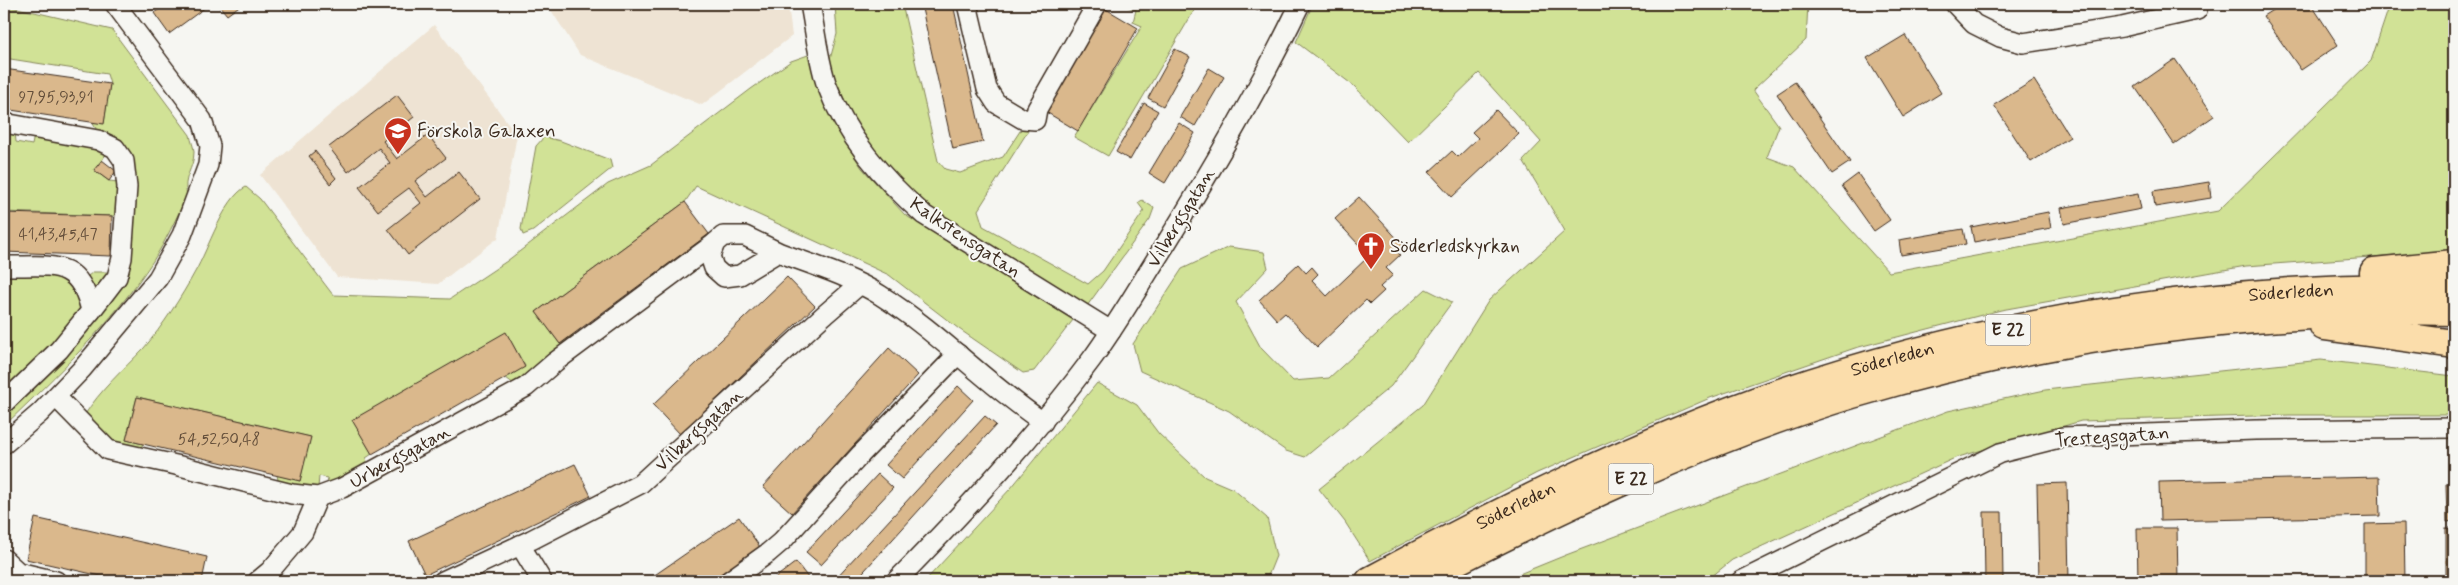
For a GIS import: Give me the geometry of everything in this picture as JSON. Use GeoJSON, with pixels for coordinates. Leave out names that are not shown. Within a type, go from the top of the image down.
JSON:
{"type":"FeatureCollection","features":[{"type":"Feature","properties":{"kind":"highway"},"geometry":{"type":"LineString","coordinates":[[2243,294],[2326,277],[2454,264]]}},
{"type":"Feature","properties":{"kind":"highway","name":"Söderleden"},"geometry":{"type":"LineString","coordinates":[[1370,581],[1567,482],[1663,438],[1780,394],[1891,360],[2008,330],[2243,294],[2405,288],[2454,289]]}},
{"type":"Feature","properties":{"kind":"highway","name":"Söderleden"},"geometry":{"type":"LineString","coordinates":[[1417,581],[1569,506],[1690,453],[1852,394],[1972,363],[2112,335],[2261,318],[2350,312],[2454,311]]}},
{"type":"Feature","properties":{"kind":"highway"},"geometry":{"type":"LineString","coordinates":[[2261,318],[2454,344]]}},
{"type":"Feature","properties":{"kind":"street"},"geometry":{"type":"LineString","coordinates":[[4,444],[56,397],[82,370],[158,278],[182,235],[208,165],[210,146],[202,120],[115,4]]}},
{"type":"Feature","properties":{"kind":"street","name":"Kalkstensgatan"},"geometry":{"type":"LineString","coordinates":[[810,4],[826,83],[844,121],[869,161],[897,191],[924,215],[1111,331]]}},
{"type":"Feature","properties":{"kind":"street"},"geometry":{"type":"LineString","coordinates":[[967,4],[988,90],[996,103],[1023,119],[1035,120],[1036,109],[1097,4]]}},
{"type":"Feature","properties":{"kind":"street","name":"Vilbergsgatan"},"geometry":{"type":"LineString","coordinates":[[896,581],[956,520],[1043,422],[1111,331],[1246,110],[1300,4]]}},
{"type":"Feature","properties":{"kind":"street"},"geometry":{"type":"LineString","coordinates":[[1955,4],[1974,24],[2000,37],[2023,43],[2122,27],[2198,10]]}},
{"type":"Feature","properties":{"kind":"street"},"geometry":{"type":"LineString","coordinates":[[4,123],[98,140],[115,148],[124,161],[127,187],[122,258],[116,276],[59,350],[4,403]]}},
{"type":"Feature","properties":{"kind":"street"},"geometry":{"type":"LineString","coordinates":[[778,252],[740,275],[724,277],[714,268],[710,256],[715,243],[723,236],[744,236],[880,295],[958,354],[1021,407],[1043,422]]}},
{"type":"Feature","properties":{"kind":"street","name":"Urbergsgatan"},"geometry":{"type":"LineString","coordinates":[[318,498],[342,488],[526,387],[594,333],[715,243]]}},
{"type":"Feature","properties":{"kind":"street"},"geometry":{"type":"LineString","coordinates":[[4,266],[63,268],[77,276],[86,290],[90,311]]}},
{"type":"Feature","properties":{"kind":"street","name":"Vilbergsgatan"},"geometry":{"type":"LineString","coordinates":[[443,580],[520,545],[640,484],[859,285]]}},
{"type":"Feature","properties":{"kind":"street"},"geometry":{"type":"LineString","coordinates":[[728,581],[768,554],[782,541],[861,454],[958,354]]}},
{"type":"Feature","properties":{"kind":"street"},"geometry":{"type":"LineString","coordinates":[[56,397],[108,450],[292,494],[318,498],[302,532],[270,571],[258,581]]}},
{"type":"Feature","properties":{"kind":"street","name":"Trestegsgatan"},"geometry":{"type":"LineString","coordinates":[[1740,581],[2000,453],[2062,437],[2255,430],[2454,428]]}},
{"type":"Feature","properties":{"kind":"street"},"geometry":{"type":"LineString","coordinates":[[520,545],[542,581]]}},
{"type":"Feature","properties":{"kind":"street"},"geometry":{"type":"LineString","coordinates":[[4,559],[18,572],[56,581]]}},
{"type":"Feature","properties":{"kind":"shaded area"},"geometry":{"type":"Polygon","coordinates":[[[547,4],[788,4],[792,36],[702,105],[580,55],[547,4]]]}},
{"type":"Feature","properties":{"kind":"shaded area","name":"Förskola Galaxen"},"geometry":{"type":"Polygon","coordinates":[[[434,25],[517,135],[498,238],[438,284],[337,277],[260,175],[434,25]]]}},
{"type":"Feature","properties":{"kind":"green space"},"geometry":{"type":"Polygon","coordinates":[[[835,4],[902,4],[938,161],[945,169],[960,173],[1003,157],[1022,128],[1028,126],[1028,131],[978,210],[983,226],[1088,284],[1103,271],[1144,211],[1138,203],[1142,200],[1154,208],[1150,219],[1087,306],[948,220],[910,191],[885,166],[866,140],[849,111],[829,63],[837,34],[835,4]]]}},
{"type":"Feature","properties":{"kind":"green space"},"geometry":{"type":"Polygon","coordinates":[[[1127,4],[1198,4],[1108,156],[1074,137],[1142,26],[1133,22],[1136,10],[1126,6],[1127,4]]]}},
{"type":"Feature","properties":{"kind":"green space"},"geometry":{"type":"Polygon","coordinates":[[[1313,4],[1808,4],[1806,40],[1753,90],[1779,126],[1767,157],[1794,167],[1889,272],[2218,211],[2371,61],[2390,4],[2454,4],[2454,251],[2246,266],[2001,310],[1855,348],[1710,398],[1537,473],[1370,561],[1345,522],[1319,489],[1423,405],[1489,300],[1565,231],[1523,161],[1541,142],[1479,73],[1408,142],[1354,86],[1296,42],[1313,4]]]}},
{"type":"Feature","properties":{"kind":"green space"},"geometry":{"type":"Polygon","coordinates":[[[4,5],[112,30],[190,135],[194,152],[186,183],[187,196],[153,261],[102,327],[64,368],[4,426],[4,411],[119,282],[133,192],[92,122],[104,123],[110,84],[107,74],[4,58],[4,5]]]}},
{"type":"Feature","properties":{"kind":"green space"},"geometry":{"type":"Polygon","coordinates":[[[811,54],[824,100],[841,136],[862,168],[905,215],[1073,320],[1034,371],[1023,373],[959,329],[889,275],[696,186],[685,202],[536,312],[560,344],[574,334],[576,340],[514,384],[506,378],[525,366],[506,333],[353,420],[372,454],[366,458],[368,465],[330,488],[327,478],[319,476],[318,488],[279,485],[277,475],[300,481],[310,437],[137,397],[126,440],[143,444],[140,449],[103,441],[84,416],[104,389],[144,348],[165,321],[195,272],[224,213],[238,193],[246,187],[260,199],[333,295],[450,299],[507,261],[608,184],[651,165],[791,61],[811,54]]]}},
{"type":"Feature","properties":{"kind":"green space"},"geometry":{"type":"Polygon","coordinates":[[[4,131],[15,132],[16,142],[32,145],[34,135],[74,141],[108,152],[94,170],[109,181],[118,182],[120,209],[115,216],[4,212],[4,131]]]}},
{"type":"Feature","properties":{"kind":"green space"},"geometry":{"type":"Polygon","coordinates":[[[544,137],[561,141],[610,160],[612,168],[533,231],[523,235],[521,229],[536,146],[544,137]]]}},
{"type":"Feature","properties":{"kind":"green space"},"geometry":{"type":"Polygon","coordinates":[[[1229,247],[1264,252],[1268,268],[1236,302],[1261,348],[1293,381],[1329,378],[1426,289],[1452,302],[1391,386],[1305,457],[1286,451],[1229,411],[1140,371],[1133,344],[1182,269],[1229,247]]]}},
{"type":"Feature","properties":{"kind":"green space"},"geometry":{"type":"Polygon","coordinates":[[[93,272],[108,272],[110,278],[97,293],[92,291],[88,276],[93,272]]]}},
{"type":"Feature","properties":{"kind":"green space"},"geometry":{"type":"Polygon","coordinates":[[[56,273],[70,280],[75,288],[81,301],[79,313],[61,337],[4,394],[4,274],[56,273]]]}},
{"type":"Feature","properties":{"kind":"green space"},"geometry":{"type":"Polygon","coordinates":[[[2321,360],[2454,376],[2454,415],[2289,415],[2081,421],[1955,458],[1732,560],[1706,581],[1502,581],[1566,555],[1948,411],[2045,390],[2321,360]]]}},
{"type":"Feature","properties":{"kind":"green space"},"geometry":{"type":"Polygon","coordinates":[[[1097,383],[1137,405],[1159,434],[1205,477],[1233,489],[1267,518],[1276,556],[1266,581],[925,581],[1011,488],[1097,383]]]}},
{"type":"Feature","properties":{"kind":"building"},"geometry":{"type":"Polygon","coordinates":[[[158,4],[210,4],[169,34],[154,13],[161,8],[158,4]]]}},
{"type":"Feature","properties":{"kind":"building"},"geometry":{"type":"Polygon","coordinates":[[[218,4],[242,4],[227,15],[218,4]]]}},
{"type":"Feature","properties":{"kind":"building"},"geometry":{"type":"Polygon","coordinates":[[[921,4],[953,4],[983,142],[953,149],[921,4]]]}},
{"type":"Feature","properties":{"kind":"building"},"geometry":{"type":"Polygon","coordinates":[[[1244,4],[1261,4],[1258,10],[1244,4]]]}},
{"type":"Feature","properties":{"kind":"building"},"geometry":{"type":"Polygon","coordinates":[[[2282,4],[2311,4],[2338,45],[2301,70],[2263,16],[2282,4]]]}},
{"type":"Feature","properties":{"kind":"building"},"geometry":{"type":"Polygon","coordinates":[[[1106,9],[1138,28],[1078,131],[1046,112],[1106,9]]]}},
{"type":"Feature","properties":{"kind":"building"},"geometry":{"type":"Polygon","coordinates":[[[1905,35],[1941,93],[1903,117],[1867,58],[1905,35]]]}},
{"type":"Feature","properties":{"kind":"building"},"geometry":{"type":"Polygon","coordinates":[[[1175,49],[1190,57],[1163,106],[1148,98],[1175,49]]]}},
{"type":"Feature","properties":{"kind":"building"},"geometry":{"type":"Polygon","coordinates":[[[2175,59],[2214,116],[2174,144],[2135,87],[2175,59]]]}},
{"type":"Feature","properties":{"kind":"building"},"geometry":{"type":"Polygon","coordinates":[[[1209,68],[1224,77],[1195,126],[1180,117],[1209,68]]]}},
{"type":"Feature","properties":{"kind":"building"},"geometry":{"type":"Polygon","coordinates":[[[4,69],[110,84],[104,124],[4,109],[4,69]]]}},
{"type":"Feature","properties":{"kind":"building"},"geometry":{"type":"Polygon","coordinates":[[[2034,80],[2070,137],[2031,162],[1994,105],[2034,80]]]}},
{"type":"Feature","properties":{"kind":"building"},"geometry":{"type":"Polygon","coordinates":[[[1795,82],[1850,162],[1832,174],[1777,94],[1795,82]]]}},
{"type":"Feature","properties":{"kind":"building"},"geometry":{"type":"Polygon","coordinates":[[[397,95],[414,117],[383,141],[397,159],[428,135],[446,158],[415,181],[427,197],[459,172],[480,199],[408,255],[388,229],[421,203],[409,188],[378,211],[359,187],[390,163],[379,148],[348,172],[329,147],[397,95]]]}},
{"type":"Feature","properties":{"kind":"building"},"geometry":{"type":"Polygon","coordinates":[[[1144,103],[1158,111],[1130,160],[1116,152],[1144,103]]]}},
{"type":"Feature","properties":{"kind":"building"},"geometry":{"type":"Polygon","coordinates":[[[1496,110],[1519,134],[1452,197],[1429,172],[1452,151],[1458,157],[1478,138],[1472,132],[1496,110]]]}},
{"type":"Feature","properties":{"kind":"building"},"geometry":{"type":"Polygon","coordinates":[[[1179,123],[1195,133],[1165,183],[1149,173],[1179,123]]]}},
{"type":"Feature","properties":{"kind":"building"},"geometry":{"type":"Polygon","coordinates":[[[315,151],[336,178],[330,184],[309,156],[315,151]]]}},
{"type":"Feature","properties":{"kind":"building"},"geometry":{"type":"Polygon","coordinates":[[[102,160],[116,171],[109,181],[94,170],[102,160]]]}},
{"type":"Feature","properties":{"kind":"building"},"geometry":{"type":"Polygon","coordinates":[[[1858,174],[1890,220],[1874,231],[1842,186],[1858,174]]]}},
{"type":"Feature","properties":{"kind":"building"},"geometry":{"type":"Polygon","coordinates":[[[2209,182],[2211,198],[2155,207],[2153,191],[2209,182]]]}},
{"type":"Feature","properties":{"kind":"building"},"geometry":{"type":"Polygon","coordinates":[[[2138,194],[2141,209],[2064,224],[2061,208],[2138,194]]]}},
{"type":"Feature","properties":{"kind":"building","name":"Söderledskyrkan"},"geometry":{"type":"Polygon","coordinates":[[[1359,197],[1403,245],[1396,251],[1400,255],[1386,268],[1393,275],[1380,287],[1384,291],[1370,304],[1366,300],[1317,347],[1285,313],[1277,320],[1259,300],[1298,264],[1306,273],[1312,267],[1318,274],[1312,280],[1327,296],[1369,256],[1335,219],[1359,197]]]}},
{"type":"Feature","properties":{"kind":"building"},"geometry":{"type":"Polygon","coordinates":[[[685,202],[709,234],[560,344],[536,312],[685,202]]]}},
{"type":"Feature","properties":{"kind":"building"},"geometry":{"type":"Polygon","coordinates":[[[2048,212],[2051,228],[1974,242],[1971,227],[2048,212]]]}},
{"type":"Feature","properties":{"kind":"building"},"geometry":{"type":"Polygon","coordinates":[[[4,213],[112,216],[111,256],[4,252],[4,213]]]}},
{"type":"Feature","properties":{"kind":"building"},"geometry":{"type":"Polygon","coordinates":[[[1963,229],[1966,244],[1901,255],[1899,240],[1963,229]]]}},
{"type":"Feature","properties":{"kind":"building"},"geometry":{"type":"Polygon","coordinates":[[[787,277],[815,306],[680,434],[653,405],[787,277]]]}},
{"type":"Feature","properties":{"kind":"building"},"geometry":{"type":"Polygon","coordinates":[[[506,332],[525,367],[372,454],[352,420],[506,332]]]}},
{"type":"Feature","properties":{"kind":"building"},"geometry":{"type":"Polygon","coordinates":[[[889,348],[918,375],[792,513],[763,487],[889,348]]]}},
{"type":"Feature","properties":{"kind":"building"},"geometry":{"type":"Polygon","coordinates":[[[958,386],[973,400],[902,479],[886,465],[958,386]]]}},
{"type":"Feature","properties":{"kind":"building"},"geometry":{"type":"Polygon","coordinates":[[[137,397],[311,437],[300,481],[126,440],[137,397]]]}},
{"type":"Feature","properties":{"kind":"building"},"geometry":{"type":"Polygon","coordinates":[[[985,416],[996,425],[855,581],[834,580],[985,416]]]}},
{"type":"Feature","properties":{"kind":"building"},"geometry":{"type":"Polygon","coordinates":[[[575,464],[591,496],[425,575],[409,541],[575,464]]]}},
{"type":"Feature","properties":{"kind":"building"},"geometry":{"type":"Polygon","coordinates":[[[878,474],[893,488],[821,565],[806,552],[878,474]]]}},
{"type":"Feature","properties":{"kind":"building"},"geometry":{"type":"Polygon","coordinates":[[[2379,477],[2380,516],[2160,521],[2159,482],[2379,477]]]}},
{"type":"Feature","properties":{"kind":"building"},"geometry":{"type":"Polygon","coordinates":[[[2067,483],[2069,581],[2039,581],[2037,484],[2067,483]]]}},
{"type":"Feature","properties":{"kind":"building"},"geometry":{"type":"Polygon","coordinates":[[[2446,484],[2454,484],[2454,521],[2447,522],[2446,484]]]}},
{"type":"Feature","properties":{"kind":"building"},"geometry":{"type":"Polygon","coordinates":[[[1984,512],[2002,512],[2003,581],[1985,581],[1984,512]]]}},
{"type":"Feature","properties":{"kind":"building"},"geometry":{"type":"Polygon","coordinates":[[[739,517],[760,547],[740,561],[710,581],[646,581],[739,517]]]}},
{"type":"Feature","properties":{"kind":"building"},"geometry":{"type":"Polygon","coordinates":[[[35,518],[207,557],[202,581],[123,581],[26,559],[35,518]]]}},
{"type":"Feature","properties":{"kind":"building"},"geometry":{"type":"Polygon","coordinates":[[[2404,523],[2405,581],[2365,581],[2365,524],[2404,523]]]}},
{"type":"Feature","properties":{"kind":"building"},"geometry":{"type":"Polygon","coordinates":[[[2137,528],[2177,528],[2178,581],[2138,581],[2137,528]]]}},
{"type":"Feature","properties":{"kind":"building"},"geometry":{"type":"Polygon","coordinates":[[[2446,528],[2454,528],[2454,581],[2446,581],[2446,528]]]}},
{"type":"Feature","properties":{"kind":"building"},"geometry":{"type":"Polygon","coordinates":[[[796,562],[809,579],[771,581],[796,562]]]}},
{"type":"Feature","properties":{"kind":"place","name":"Förskola Galaxen"},"geometry":{"type":"Point","coordinates":[398,155]}},
{"type":"Feature","properties":{"kind":"place","name":"Söderledskyrkan"},"geometry":{"type":"Point","coordinates":[1371,270]}}]}
